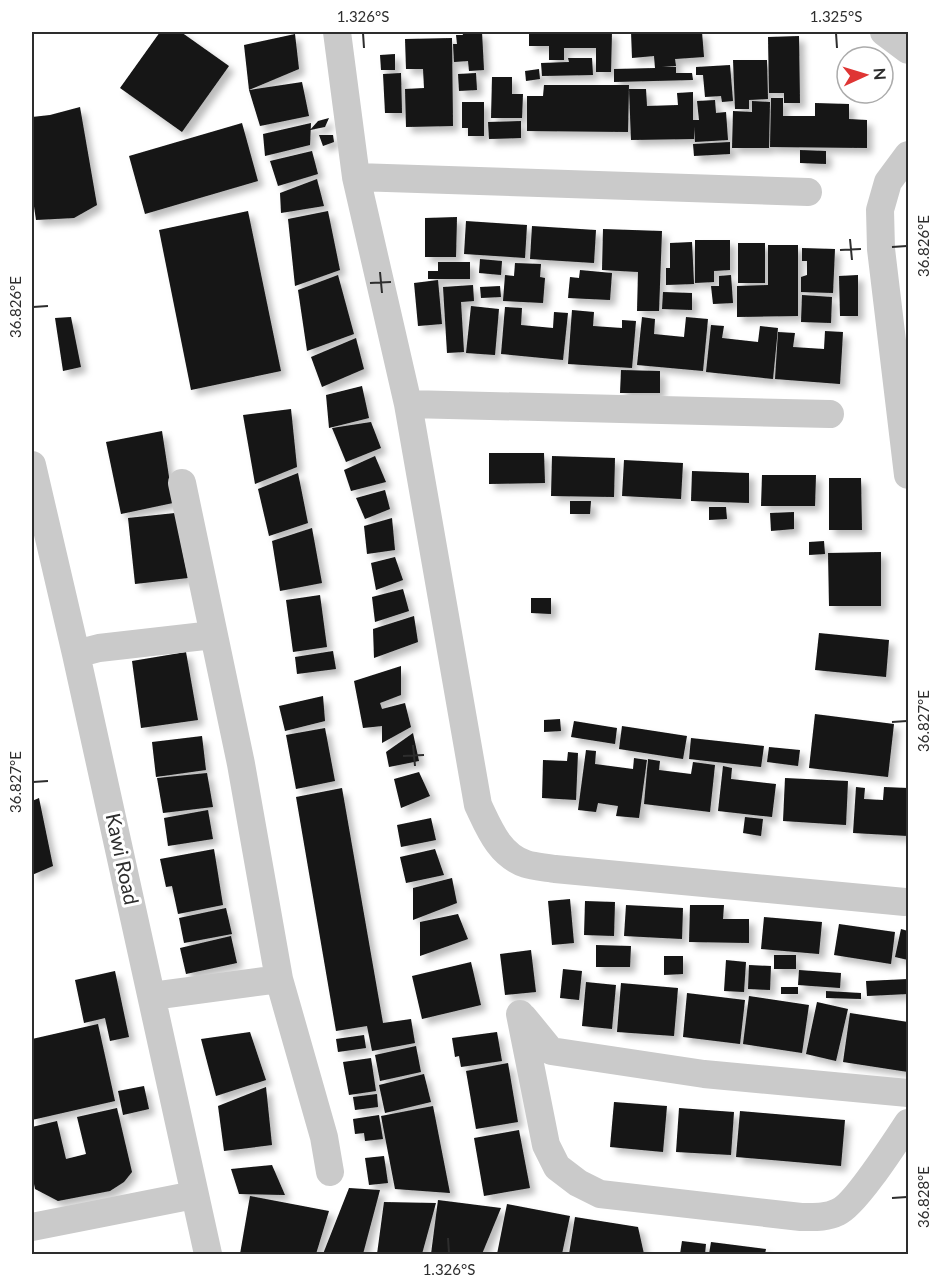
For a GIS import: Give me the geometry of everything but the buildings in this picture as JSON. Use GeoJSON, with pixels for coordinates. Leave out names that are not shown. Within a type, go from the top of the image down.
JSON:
{"type":"FeatureCollection","features":[{"type":"Feature","properties":{"kind":"street"},"geometry":{"type":"LineString","coordinates":[[337,32],[356,177],[408,404],[478,805],[503,851],[524,864],[555,868],[904,902]]}},
{"type":"Feature","properties":{"kind":"street"},"geometry":{"type":"LineString","coordinates":[[884,32],[909,50]]}},
{"type":"Feature","properties":{"kind":"street"},"geometry":{"type":"LineString","coordinates":[[909,155],[888,182],[880,210],[881,249],[909,475]]}},
{"type":"Feature","properties":{"kind":"street"},"geometry":{"type":"LineString","coordinates":[[356,177],[808,192]]}},
{"type":"Feature","properties":{"kind":"street"},"geometry":{"type":"LineString","coordinates":[[408,404],[830,414]]}},
{"type":"Feature","properties":{"kind":"street","name":"Kawi Road"},"geometry":{"type":"LineString","coordinates":[[32,465],[208,1254]]}},
{"type":"Feature","properties":{"kind":"street"},"geometry":{"type":"LineString","coordinates":[[182,483],[241,764],[279,979],[324,1137],[330,1172]]}},
{"type":"Feature","properties":{"kind":"street"},"geometry":{"type":"LineString","coordinates":[[76,654],[99,648],[213,635]]}},
{"type":"Feature","properties":{"kind":"street"},"geometry":{"type":"LineString","coordinates":[[152,996],[279,979]]}},
{"type":"Feature","properties":{"kind":"street"},"geometry":{"type":"LineString","coordinates":[[909,1093],[704,1074],[551,1051],[520,1014],[546,1145],[557,1167],[578,1183],[600,1194],[801,1217],[821,1217],[841,1211],[856,1196],[909,1123]]}},
{"type":"Feature","properties":{"kind":"street"},"geometry":{"type":"LineString","coordinates":[[32,1227],[194,1195]]}}]}
